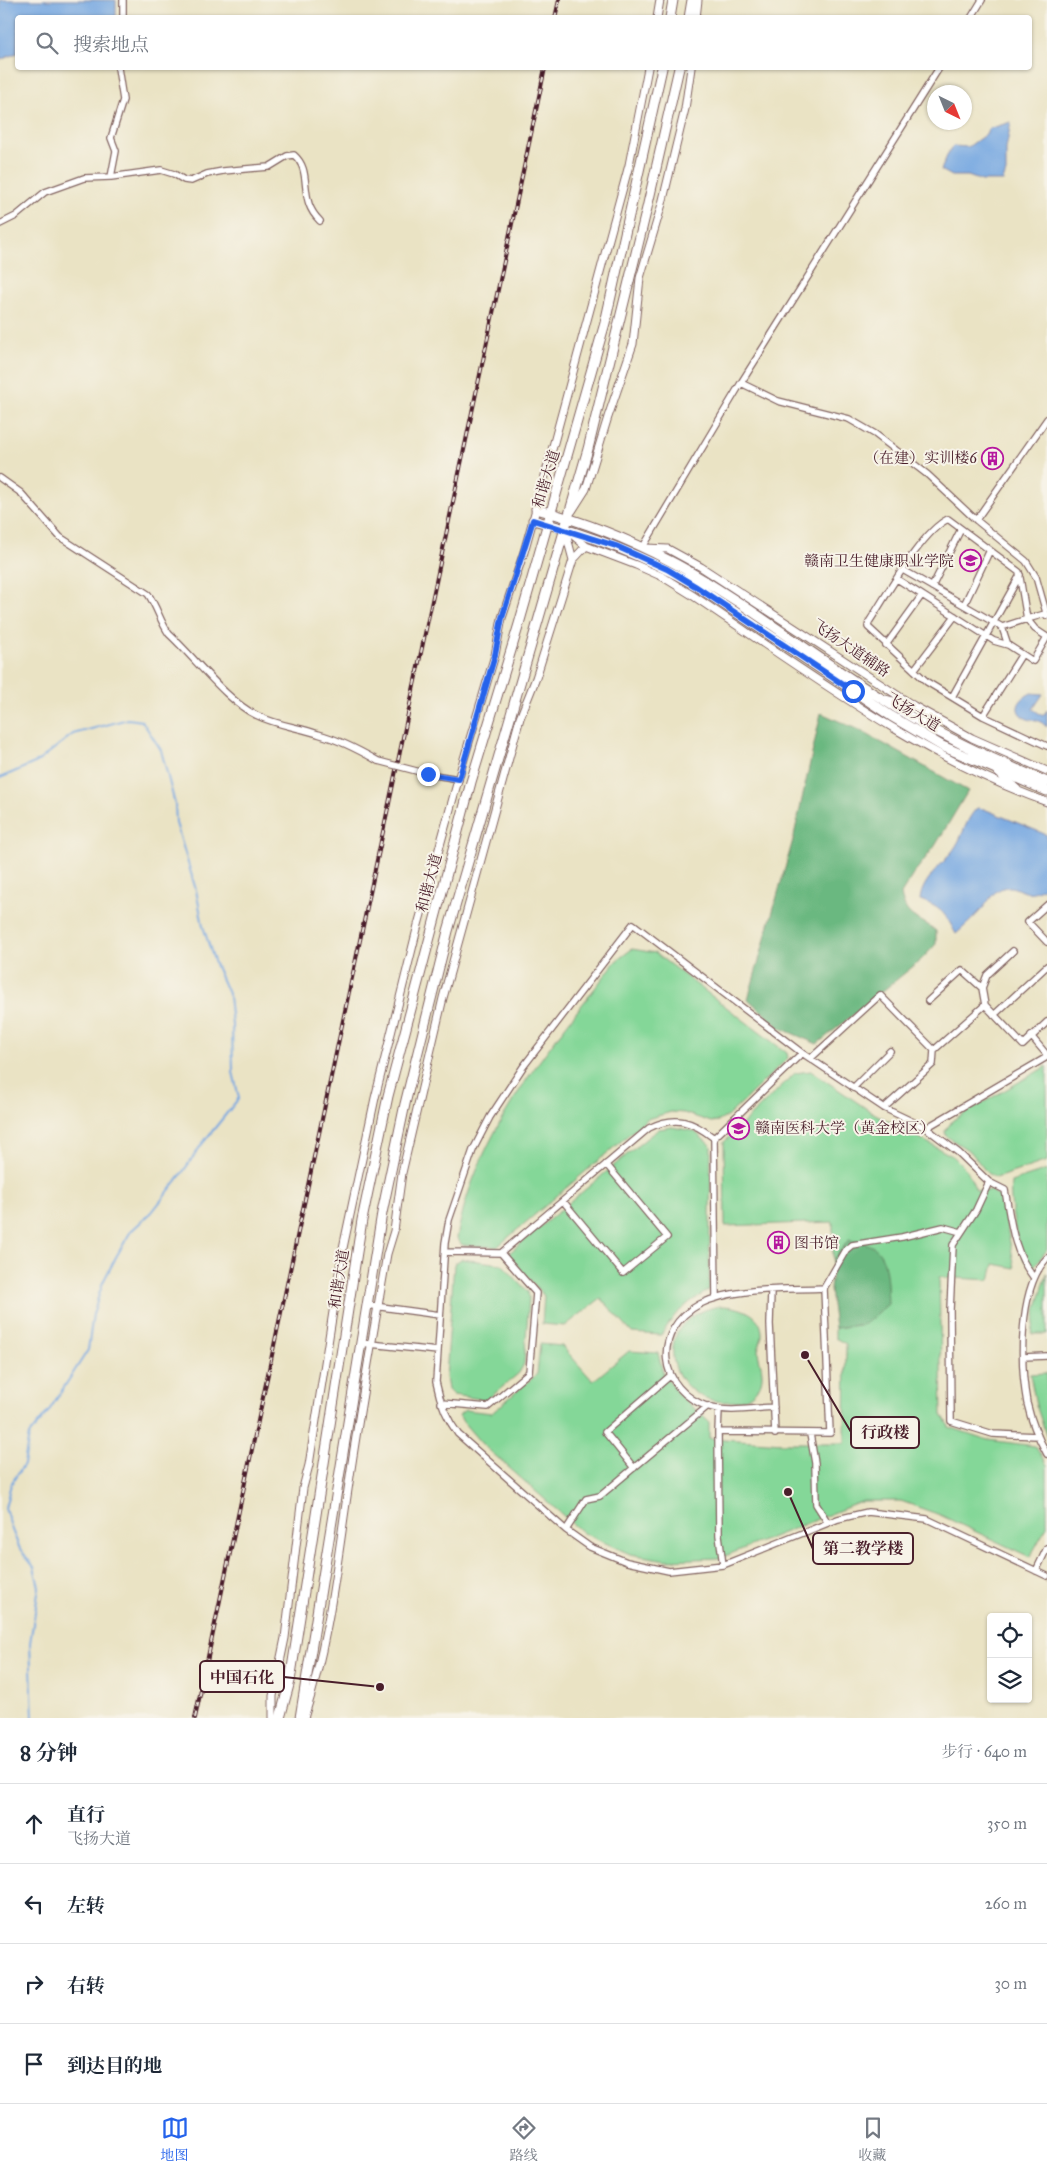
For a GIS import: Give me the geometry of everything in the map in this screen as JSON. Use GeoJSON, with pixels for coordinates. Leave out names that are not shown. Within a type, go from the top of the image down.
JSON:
{"type":"FeatureCollection","features":[{"type":"Feature","properties":{"kind":"main road"},"geometry":{"type":"LineString","coordinates":[[670,15],[673,0]]}},
{"type":"Feature","properties":{"kind":"main road"},"geometry":{"type":"LineString","coordinates":[[690,15],[692,0]]}},
{"type":"Feature","properties":{"kind":"main road","name":"和谐大道"},"geometry":{"type":"LineString","coordinates":[[280,1718],[290,1681],[362,1220],[388,1096],[471,782],[605,322],[662,70]]}},
{"type":"Feature","properties":{"kind":"main road","name":"和谐大道"},"geometry":{"type":"LineString","coordinates":[[302,1717],[360,1343],[382,1213],[405,1104],[448,931],[488,785],[588,449],[679,70]]}},
{"type":"Feature","properties":{"kind":"main road","name":"飞扬大道"},"geometry":{"type":"LineString","coordinates":[[536,510],[567,518],[643,548],[702,579],[879,698],[947,738],[1047,782]]}},
{"type":"Feature","properties":{"kind":"main road","name":"飞扬大道"},"geometry":{"type":"LineString","coordinates":[[533,520],[565,528],[616,546],[667,569],[891,716],[942,746],[1047,791]]}},
{"type":"Feature","properties":{"kind":"main road"},"geometry":{"type":"LineString","coordinates":[[274,1718],[283,1705]]}},
{"type":"Feature","properties":{"kind":"street"},"geometry":{"type":"LineString","coordinates":[[123,0],[123,15]]}},
{"type":"Feature","properties":{"kind":"street"},"geometry":{"type":"LineString","coordinates":[[658,15],[660,0]]}},
{"type":"Feature","properties":{"kind":"street"},"geometry":{"type":"LineString","coordinates":[[696,15],[698,0]]}},
{"type":"Feature","properties":{"kind":"street"},"geometry":{"type":"LineString","coordinates":[[973,15],[982,0]]}},
{"type":"Feature","properties":{"kind":"street"},"geometry":{"type":"LineString","coordinates":[[111,177],[116,151],[111,138],[123,100],[118,70]]}},
{"type":"Feature","properties":{"kind":"street"},"geometry":{"type":"LineString","coordinates":[[274,1718],[273,1696],[285,1638],[303,1488],[309,1465],[343,1248],[375,1098],[418,925],[495,655],[502,618],[536,510],[629,165],[648,70]]}},
{"type":"Feature","properties":{"kind":"street"},"geometry":{"type":"LineString","coordinates":[[567,518],[586,489],[633,344],[640,278],[662,204],[685,109],[690,70]]}},
{"type":"Feature","properties":{"kind":"street"},"geometry":{"type":"LineString","coordinates":[[643,548],[741,383],[938,70]]}},
{"type":"Feature","properties":{"kind":"street"},"geometry":{"type":"LineString","coordinates":[[0,224],[16,216],[45,192],[84,178],[111,177],[161,170],[191,181],[207,174],[269,167],[287,156],[294,155],[300,160],[304,168],[308,203],[320,221]]}},
{"type":"Feature","properties":{"kind":"street"},"geometry":{"type":"LineString","coordinates":[[741,383],[778,401],[849,419],[876,434],[928,475],[992,536],[1026,561],[1036,577],[1046,615],[1002,627]]}},
{"type":"Feature","properties":{"kind":"street"},"geometry":{"type":"LineString","coordinates":[[976,520],[1047,419]]}},
{"type":"Feature","properties":{"kind":"street"},"geometry":{"type":"LineString","coordinates":[[0,478],[21,492],[60,537],[148,594],[157,608],[161,622],[170,634],[235,701],[254,715],[284,726],[317,733],[346,744],[378,761],[428,774],[459,779]]}},
{"type":"Feature","properties":{"kind":"street"},"geometry":{"type":"LineString","coordinates":[[897,580],[986,636],[1008,645],[1033,661],[1047,637],[1035,629],[1027,619],[1020,575],[948,519],[939,523],[921,544],[903,570],[869,622],[868,627],[927,682],[983,716],[1047,746]]}},
{"type":"Feature","properties":{"kind":"street"},"geometry":{"type":"LineString","coordinates":[[565,528],[586,546],[636,565],[677,586],[919,744],[959,766],[1023,794],[1047,802]]}},
{"type":"Feature","properties":{"kind":"street"},"geometry":{"type":"LineString","coordinates":[[565,528],[573,560]]}},
{"type":"Feature","properties":{"kind":"street"},"geometry":{"type":"LineString","coordinates":[[932,586],[962,529]]}},
{"type":"Feature","properties":{"kind":"street"},"geometry":{"type":"LineString","coordinates":[[302,1717],[314,1686],[332,1595],[371,1345],[387,1254],[394,1230],[402,1173],[443,998],[520,718],[536,678],[573,560],[586,546]]}},
{"type":"Feature","properties":{"kind":"street","name":"飞扬大道辅路"},"geometry":{"type":"LineString","coordinates":[[643,548],[668,549],[701,567],[914,706],[958,731],[1047,771]]}},
{"type":"Feature","properties":{"kind":"street"},"geometry":{"type":"LineString","coordinates":[[964,605],[990,550]]}},
{"type":"Feature","properties":{"kind":"street"},"geometry":{"type":"LineString","coordinates":[[903,570],[1002,627],[1008,645]]}},
{"type":"Feature","properties":{"kind":"street"},"geometry":{"type":"LineString","coordinates":[[952,697],[1020,575]]}},
{"type":"Feature","properties":{"kind":"street"},"geometry":{"type":"LineString","coordinates":[[886,645],[922,595]]}},
{"type":"Feature","properties":{"kind":"street"},"geometry":{"type":"LineString","coordinates":[[914,670],[955,616]]}},
{"type":"Feature","properties":{"kind":"street"},"geometry":{"type":"LineString","coordinates":[[983,716],[1022,654]]}},
{"type":"Feature","properties":{"kind":"street"},"geometry":{"type":"LineString","coordinates":[[853,691],[875,717]]}},
{"type":"Feature","properties":{"kind":"street"},"geometry":{"type":"LineString","coordinates":[[879,698],[914,706]]}},
{"type":"Feature","properties":{"kind":"street"},"geometry":{"type":"LineString","coordinates":[[958,731],[981,754]]}},
{"type":"Feature","properties":{"kind":"street"},"geometry":{"type":"LineString","coordinates":[[919,744],[942,746]]}},
{"type":"Feature","properties":{"kind":"street"},"geometry":{"type":"LineString","coordinates":[[995,770],[1023,794]]}},
{"type":"Feature","properties":{"kind":"street"},"geometry":{"type":"LineString","coordinates":[[1047,904],[1028,922],[1047,942]]}},
{"type":"Feature","properties":{"kind":"street"},"geometry":{"type":"LineString","coordinates":[[1034,1278],[1016,1250],[1005,1190],[989,1182],[959,1154],[926,1128],[884,1108],[802,1053],[632,924],[523,1067],[490,1117],[473,1150],[449,1220],[436,1382],[440,1403],[447,1420],[458,1434],[566,1530],[590,1547],[627,1562],[669,1571],[723,1566],[828,1522],[868,1512],[927,1519],[1047,1576]]}},
{"type":"Feature","properties":{"kind":"street"},"geometry":{"type":"LineString","coordinates":[[1013,951],[987,975],[982,988],[985,1005],[1023,1045],[1047,1022]]}},
{"type":"Feature","properties":{"kind":"street"},"geometry":{"type":"LineString","coordinates":[[994,1015],[1047,966]]}},
{"type":"Feature","properties":{"kind":"street"},"geometry":{"type":"LineString","coordinates":[[928,1001],[962,970],[982,988]]}},
{"type":"Feature","properties":{"kind":"street"},"geometry":{"type":"LineString","coordinates":[[811,1058],[880,995],[934,1050]]}},
{"type":"Feature","properties":{"kind":"street"},"geometry":{"type":"LineString","coordinates":[[884,1108],[933,1064],[934,1050],[985,1005]]}},
{"type":"Feature","properties":{"kind":"street"},"geometry":{"type":"LineString","coordinates":[[926,1128],[1047,1056],[1031,1036]]}},
{"type":"Feature","properties":{"kind":"street"},"geometry":{"type":"LineString","coordinates":[[853,1088],[890,1051]]}},
{"type":"Feature","properties":{"kind":"street"},"geometry":{"type":"LineString","coordinates":[[716,1297],[714,1138],[802,1053]]}},
{"type":"Feature","properties":{"kind":"street"},"geometry":{"type":"LineString","coordinates":[[445,1252],[501,1253],[649,1128],[668,1120],[696,1125],[714,1138]]}},
{"type":"Feature","properties":{"kind":"street"},"geometry":{"type":"LineString","coordinates":[[563,1200],[623,1273],[666,1237],[606,1164]]}},
{"type":"Feature","properties":{"kind":"street"},"geometry":{"type":"LineString","coordinates":[[989,1182],[976,1210],[953,1245],[951,1272],[950,1422],[993,1434],[1038,1436]]}},
{"type":"Feature","properties":{"kind":"street"},"geometry":{"type":"LineString","coordinates":[[718,1432],[830,1433],[824,1288],[837,1264],[852,1245],[902,1237],[942,1227],[961,1232]]}},
{"type":"Feature","properties":{"kind":"street"},"geometry":{"type":"LineString","coordinates":[[440,1403],[488,1407],[529,1372],[536,1294],[501,1253]]}},
{"type":"Feature","properties":{"kind":"street"},"geometry":{"type":"LineString","coordinates":[[1047,1258],[1034,1278],[1025,1312],[1023,1357],[1023,1372],[1028,1405],[1038,1436],[1047,1454]]}},
{"type":"Feature","properties":{"kind":"street"},"geometry":{"type":"LineString","coordinates":[[774,1407],[719,1409],[693,1399],[671,1375],[666,1363],[665,1353],[670,1334],[689,1312],[716,1297],[746,1292],[824,1288]]}},
{"type":"Feature","properties":{"kind":"street"},"geometry":{"type":"LineString","coordinates":[[771,1291],[770,1324],[775,1434]]}},
{"type":"Feature","properties":{"kind":"street"},"geometry":{"type":"LineString","coordinates":[[367,1305],[440,1315]]}},
{"type":"Feature","properties":{"kind":"street"},"geometry":{"type":"LineString","coordinates":[[360,1343],[438,1351]]}},
{"type":"Feature","properties":{"kind":"street"},"geometry":{"type":"LineString","coordinates":[[1023,1357],[1047,1356]]}},
{"type":"Feature","properties":{"kind":"street"},"geometry":{"type":"LineString","coordinates":[[634,1468],[605,1432],[671,1375]]}},
{"type":"Feature","properties":{"kind":"street"},"geometry":{"type":"LineString","coordinates":[[566,1530],[586,1499],[600,1496],[708,1406]]}},
{"type":"Feature","properties":{"kind":"street"},"geometry":{"type":"LineString","coordinates":[[719,1409],[718,1534],[723,1566]]}},
{"type":"Feature","properties":{"kind":"street"},"geometry":{"type":"LineString","coordinates":[[810,1434],[816,1463],[816,1504],[828,1522]]}},
{"type":"Feature","properties":{"kind":"street"},"geometry":{"type":"LineString","coordinates":[[1036,1571],[1047,1548]]}},
{"type":"Feature","properties":{"kind":"green space"},"geometry":{"type":"Polygon","coordinates":[[[821,713],[861,731],[968,791],[935,846],[914,873],[901,894],[903,903],[910,914],[936,931],[936,944],[921,960],[817,1044],[780,1028],[748,999],[793,840],[821,713]]]}},
{"type":"Feature","properties":{"kind":"green space"},"geometry":{"type":"Polygon","coordinates":[[[632,949],[655,953],[787,1053],[788,1058],[728,1116],[719,1121],[711,1122],[684,1113],[671,1112],[647,1119],[497,1247],[462,1245],[457,1238],[467,1199],[481,1161],[499,1125],[519,1091],[566,1025],[616,961],[632,949]]]}},
{"type":"Feature","properties":{"kind":"green space"},"geometry":{"type":"Polygon","coordinates":[[[1047,1066],[1047,1161],[996,1178],[987,1173],[971,1152],[946,1136],[945,1131],[953,1120],[1047,1066]]]}},
{"type":"Feature","properties":{"kind":"green space"},"geometry":{"type":"Polygon","coordinates":[[[811,1071],[870,1111],[954,1157],[967,1170],[976,1190],[991,1191],[1001,1197],[1015,1268],[994,1264],[990,1280],[939,1277],[942,1414],[949,1427],[988,1440],[1035,1446],[1047,1465],[1047,1526],[1030,1557],[940,1515],[901,1501],[863,1501],[720,1558],[666,1560],[630,1554],[583,1533],[481,1443],[459,1415],[465,1410],[492,1413],[537,1374],[540,1344],[562,1346],[593,1381],[629,1351],[658,1353],[663,1373],[677,1393],[709,1422],[709,1438],[782,1443],[845,1443],[846,1344],[835,1338],[835,1328],[865,1324],[849,1240],[833,1260],[833,1222],[725,1226],[724,1142],[795,1073],[811,1071]]]}},
{"type":"Feature","properties":{"kind":"green space"},"geometry":{"type":"Polygon","coordinates":[[[672,1127],[694,1131],[711,1146],[709,1290],[690,1302],[675,1315],[661,1335],[632,1333],[601,1298],[565,1326],[542,1324],[544,1296],[508,1254],[648,1137],[659,1129],[672,1127]]]}},
{"type":"Feature","properties":{"kind":"green space"},"geometry":{"type":"Polygon","coordinates":[[[1047,1170],[1047,1250],[1034,1266],[1025,1262],[1019,1244],[1012,1211],[1011,1182],[1047,1170]]]}},
{"type":"Feature","properties":{"kind":"green space"},"geometry":{"type":"Polygon","coordinates":[[[849,1240],[865,1243],[878,1251],[884,1262],[888,1304],[865,1324],[835,1328],[830,1289],[833,1260],[849,1240]]]}},
{"type":"Feature","properties":{"kind":"green space"},"geometry":{"type":"Polygon","coordinates":[[[461,1259],[502,1264],[528,1292],[524,1364],[519,1373],[487,1400],[453,1395],[448,1390],[446,1377],[454,1264],[461,1259]]]}},
{"type":"Feature","properties":{"kind":"green space"},"geometry":{"type":"Polygon","coordinates":[[[1047,1273],[1047,1334],[1032,1334],[1037,1307],[1047,1273]]]}},
{"type":"Feature","properties":{"kind":"green space"},"geometry":{"type":"Polygon","coordinates":[[[720,1306],[734,1307],[748,1312],[754,1316],[761,1327],[762,1337],[758,1350],[762,1378],[755,1392],[742,1400],[714,1401],[695,1393],[682,1379],[674,1363],[673,1345],[680,1328],[695,1315],[720,1306]]]}},
{"type":"Feature","properties":{"kind":"green space"},"geometry":{"type":"Polygon","coordinates":[[[1047,1373],[1047,1437],[1036,1405],[1030,1374],[1047,1373]]]}},
{"type":"Feature","properties":{"kind":"water"},"geometry":{"type":"Polygon","coordinates":[[[0,0],[116,0],[116,15],[15,15],[15,54],[0,60],[0,0]]]}},
{"type":"Feature","properties":{"kind":"water"},"geometry":{"type":"Polygon","coordinates":[[[1011,122],[1006,149],[1006,172],[1003,181],[982,181],[968,176],[952,176],[941,170],[953,146],[968,147],[986,134],[988,129],[1011,122]]]}},
{"type":"Feature","properties":{"kind":"water"},"geometry":{"type":"Polygon","coordinates":[[[1031,693],[1043,694],[1033,709],[1043,716],[1047,710],[1047,727],[1040,721],[1026,718],[1019,711],[1020,702],[1031,693]]]}},
{"type":"Feature","properties":{"kind":"water"},"geometry":{"type":"Polygon","coordinates":[[[977,808],[984,809],[1047,835],[1047,885],[1031,892],[1010,887],[997,891],[984,907],[956,934],[949,921],[939,909],[920,900],[929,878],[956,846],[970,817],[977,808]]]}},
{"type":"Feature","properties":{"kind":"waterway"},"geometry":{"type":"LineString","coordinates":[[0,778],[37,762],[73,734],[128,719],[142,721],[161,750],[175,804],[176,823],[196,890],[203,926],[215,964],[229,996],[232,1024],[233,1072],[239,1098],[202,1144],[152,1212],[131,1231],[103,1282],[93,1314],[88,1350],[48,1412],[29,1435],[24,1464],[11,1484],[5,1508],[20,1549],[34,1567],[39,1587],[30,1643],[33,1718]]}},
{"type":"Feature","properties":{"kind":"railway"},"geometry":{"type":"LineString","coordinates":[[556,15],[559,0]]}},
{"type":"Feature","properties":{"kind":"railway"},"geometry":{"type":"LineString","coordinates":[[195,1718],[545,70]]}},
{"type":"Feature","properties":{"kind":"place","name":"（在建）实训楼6"},"geometry":{"type":"Point","coordinates":[993,458]}},
{"type":"Feature","properties":{"kind":"place","name":"赣南卫生健康职业学院"},"geometry":{"type":"Point","coordinates":[970,561]}},
{"type":"Feature","properties":{"kind":"place","name":"赣南医科大学（黄金校区）"},"geometry":{"type":"Point","coordinates":[739,1128]}},
{"type":"Feature","properties":{"kind":"place","name":"图书馆"},"geometry":{"type":"Point","coordinates":[778,1243]}},
{"type":"Feature","properties":{"kind":"place","name":"行政楼"},"geometry":{"type":"Point","coordinates":[805,1355]}},
{"type":"Feature","properties":{"kind":"place","name":"第二教学楼"},"geometry":{"type":"Point","coordinates":[788,1492]}},
{"type":"Feature","properties":{"kind":"place","name":"中国石化"},"geometry":{"type":"Point","coordinates":[380,1687]}},
{"type":"Feature","properties":{"kind":"route"},"geometry":{"type":"LineString","coordinates":[[428,774],[459,779],[495,655],[502,618],[533,520],[565,528],[616,546],[667,569],[853,691]]}}]}
